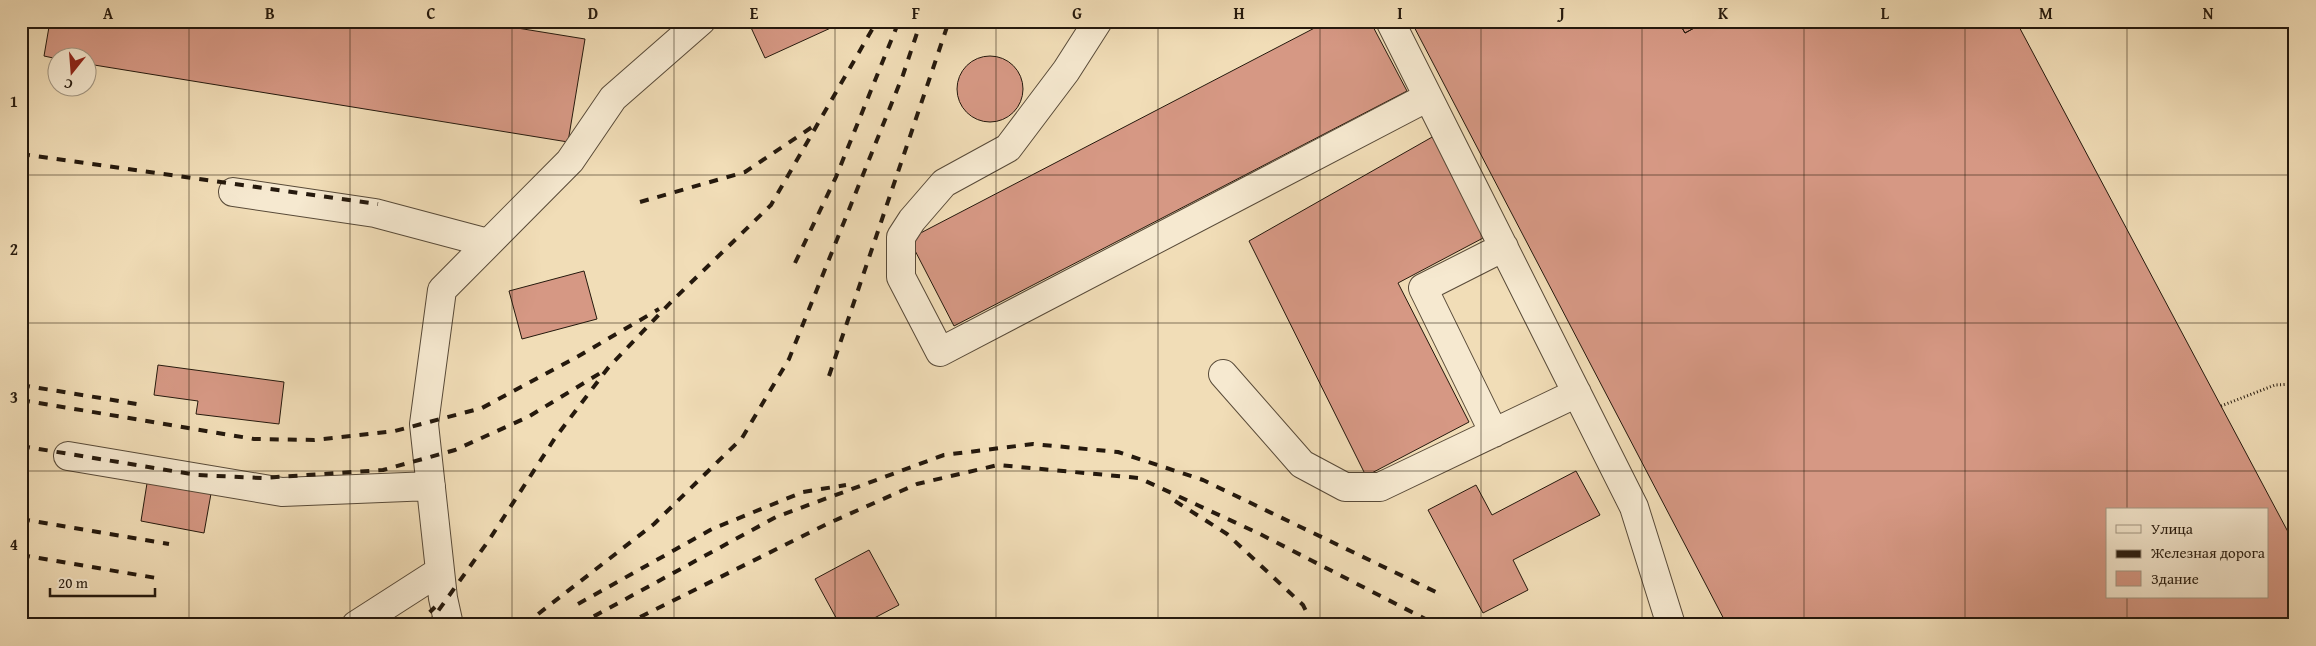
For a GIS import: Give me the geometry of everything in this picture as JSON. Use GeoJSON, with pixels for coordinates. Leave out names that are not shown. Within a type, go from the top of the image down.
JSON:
{"type":"FeatureCollection","features":[{"type":"Feature","properties":{"kind":"lane"},"geometry":{"type":"LineString","coordinates":[[449,625],[440,571],[424,424],[442,290],[570,161],[613,98],[701,21]]}},
{"type":"Feature","properties":{"kind":"lane"},"geometry":{"type":"LineString","coordinates":[[1098,21],[1066,71],[1008,148],[944,183],[912,220],[901,237],[901,277],[940,352],[1428,97]]}},
{"type":"Feature","properties":{"kind":"lane"},"geometry":{"type":"LineString","coordinates":[[1390,21],[1634,507],[1671,625]]}},
{"type":"Feature","properties":{"kind":"lane"},"geometry":{"type":"LineString","coordinates":[[233,192],[375,213],[488,243]]}},
{"type":"Feature","properties":{"kind":"lane"},"geometry":{"type":"LineString","coordinates":[[1494,433],[1423,288],[1504,247]]}},
{"type":"Feature","properties":{"kind":"lane"},"geometry":{"type":"LineString","coordinates":[[1223,374],[1302,464],[1345,487],[1380,488],[1577,393]]}},
{"type":"Feature","properties":{"kind":"lane"},"geometry":{"type":"LineString","coordinates":[[68,456],[282,492],[431,486]]}},
{"type":"Feature","properties":{"kind":"lane"},"geometry":{"type":"LineString","coordinates":[[356,625],[440,571]]}},
{"type":"Feature","properties":{"kind":"path"},"geometry":{"type":"LineString","coordinates":[[2221,406],[2275,385],[2295,384]]}},
{"type":"Feature","properties":{"kind":"building"},"geometry":{"type":"Polygon","coordinates":[[[50,21],[474,21],[585,39],[568,142],[98,66],[98,48],[48,48],[48,57],[44,56],[50,21]]]}},
{"type":"Feature","properties":{"kind":"building"},"geometry":{"type":"Polygon","coordinates":[[[748,21],[846,21],[765,58],[748,21]]]}},
{"type":"Feature","properties":{"kind":"building"},"geometry":{"type":"Polygon","coordinates":[[[1328,21],[1370,21],[1407,91],[954,326],[909,239],[1328,21]]]}},
{"type":"Feature","properties":{"kind":"building"},"geometry":{"type":"Polygon","coordinates":[[[1411,21],[1678,21],[1685,33],[1707,21],[2016,21],[2295,545],[2295,625],[1727,625],[1411,21]]]}},
{"type":"Feature","properties":{"kind":"building"},"geometry":{"type":"Polygon","coordinates":[[[1678,21],[1707,21],[1685,33],[1678,21]]]}},
{"type":"Feature","properties":{"kind":"building"},"geometry":{"type":"Polygon","coordinates":[[[984,56],[996,56],[1008,61],[1018,71],[1023,83],[1021,102],[1008,117],[996,122],[984,122],[972,117],[962,107],[957,95],[957,83],[962,71],[972,61],[984,56]]]}},
{"type":"Feature","properties":{"kind":"building"},"geometry":{"type":"Polygon","coordinates":[[[1434,136],[1485,237],[1398,283],[1469,422],[1366,476],[1249,241],[1434,136]]]}},
{"type":"Feature","properties":{"kind":"building"},"geometry":{"type":"Polygon","coordinates":[[[584,271],[597,319],[522,339],[509,291],[584,271]]]}},
{"type":"Feature","properties":{"kind":"building"},"geometry":{"type":"Polygon","coordinates":[[[158,365],[284,382],[279,424],[196,414],[198,401],[154,395],[158,365]]]}},
{"type":"Feature","properties":{"kind":"building"},"geometry":{"type":"Polygon","coordinates":[[[1576,471],[1600,515],[1513,560],[1528,590],[1483,613],[1428,510],[1476,485],[1492,515],[1576,471]]]}},
{"type":"Feature","properties":{"kind":"building"},"geometry":{"type":"Polygon","coordinates":[[[148,477],[212,488],[204,533],[141,521],[148,477]]]}},
{"type":"Feature","properties":{"kind":"building"},"geometry":{"type":"Polygon","coordinates":[[[869,550],[899,605],[861,625],[840,625],[815,579],[869,550]]]}},
{"type":"Feature","properties":{"kind":"railway"},"geometry":{"type":"LineString","coordinates":[[428,625],[489,540],[555,438],[608,368],[672,301],[771,205],[877,21]]}},
{"type":"Feature","properties":{"kind":"railway"},"geometry":{"type":"LineString","coordinates":[[795,263],[836,177],[899,21]]}},
{"type":"Feature","properties":{"kind":"railway"},"geometry":{"type":"LineString","coordinates":[[524,625],[654,524],[742,438],[789,359],[903,75],[921,21]]}},
{"type":"Feature","properties":{"kind":"railway"},"geometry":{"type":"LineString","coordinates":[[829,376],[949,21]]}},
{"type":"Feature","properties":{"kind":"railway"},"geometry":{"type":"LineString","coordinates":[[640,202],[745,172],[818,123]]}},
{"type":"Feature","properties":{"kind":"railway"},"geometry":{"type":"LineString","coordinates":[[21,154],[378,204]]}},
{"type":"Feature","properties":{"kind":"railway"},"geometry":{"type":"LineString","coordinates":[[21,400],[254,439],[314,440],[395,431],[482,408],[577,357],[659,309]]}},
{"type":"Feature","properties":{"kind":"railway"},"geometry":{"type":"LineString","coordinates":[[21,446],[197,475],[262,478],[383,470],[455,450],[528,417],[602,372]]}},
{"type":"Feature","properties":{"kind":"railway"},"geometry":{"type":"LineString","coordinates":[[21,385],[137,404]]}},
{"type":"Feature","properties":{"kind":"railway"},"geometry":{"type":"LineString","coordinates":[[578,625],[776,517],[944,455],[1033,444],[1118,452],[1203,480],[1438,593]]}},
{"type":"Feature","properties":{"kind":"railway"},"geometry":{"type":"LineString","coordinates":[[624,625],[829,523],[917,484],[998,465],[1139,478],[1260,534],[1437,625]]}},
{"type":"Feature","properties":{"kind":"railway"},"geometry":{"type":"LineString","coordinates":[[578,604],[712,529],[803,492],[846,485]]}},
{"type":"Feature","properties":{"kind":"railway"},"geometry":{"type":"LineString","coordinates":[[1175,501],[1227,534],[1303,605],[1313,625]]}},
{"type":"Feature","properties":{"kind":"railway"},"geometry":{"type":"LineString","coordinates":[[21,519],[169,544]]}},
{"type":"Feature","properties":{"kind":"railway"},"geometry":{"type":"LineString","coordinates":[[21,555],[162,579]]}},
{"type":"Feature","properties":{"kind":"railway"},"geometry":{"type":"LineString","coordinates":[[417,625],[435,607]]}}]}
